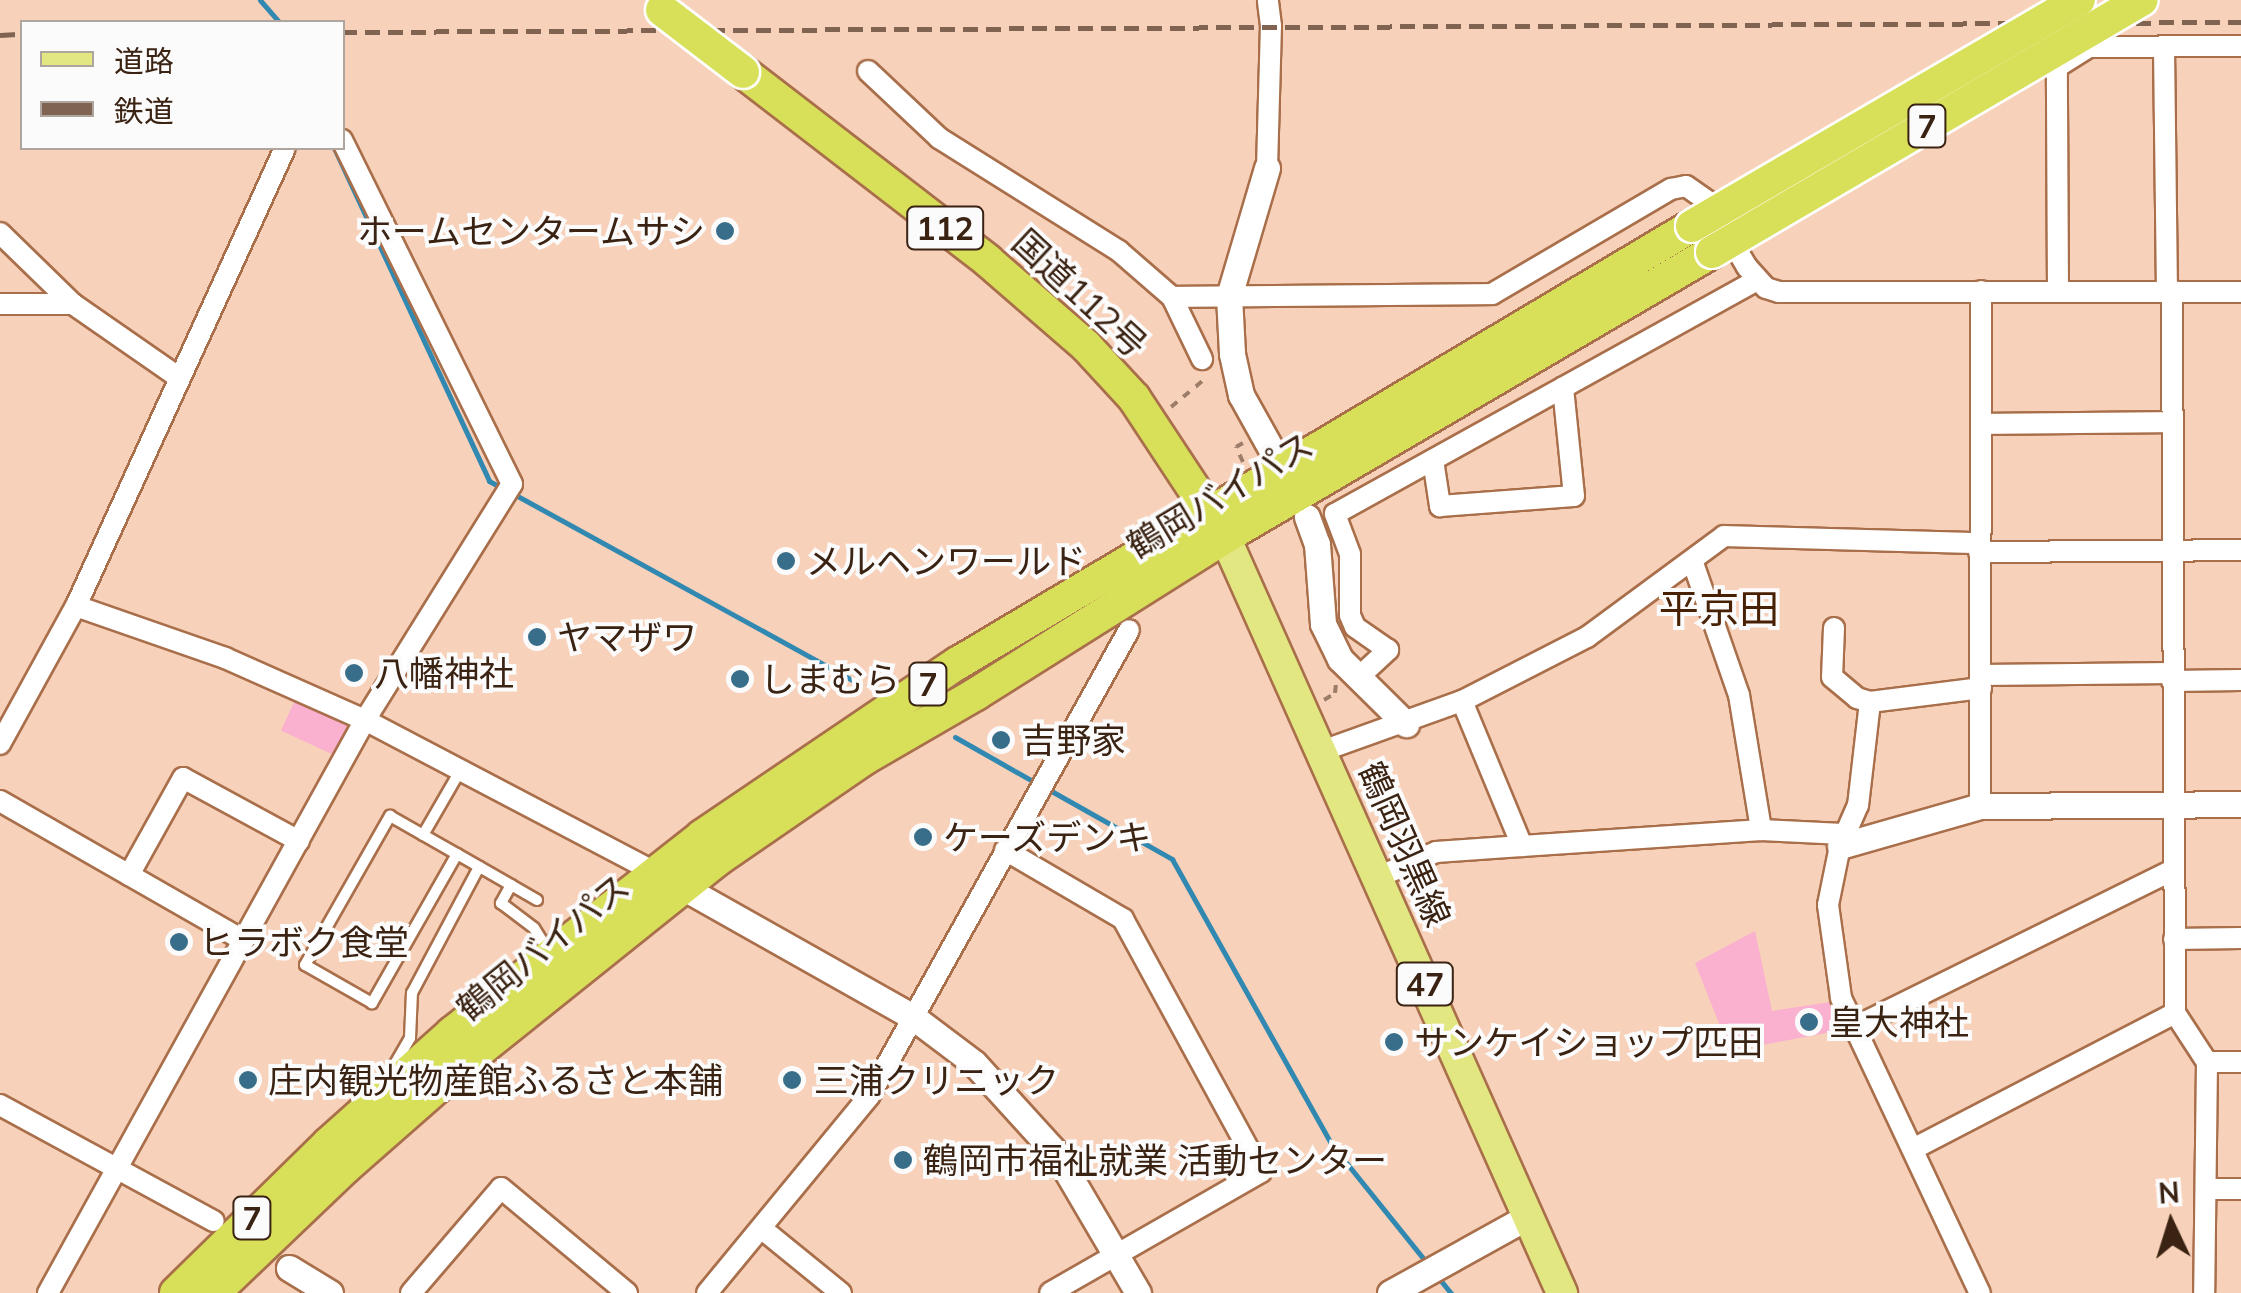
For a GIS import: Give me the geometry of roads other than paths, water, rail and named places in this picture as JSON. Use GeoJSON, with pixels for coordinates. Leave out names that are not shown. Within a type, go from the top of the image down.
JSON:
{"type":"FeatureCollection","features":[{"type":"Feature","properties":{"kind":"highway","name":"鶴岡バイパス"},"geometry":{"type":"LineString","coordinates":[[1702,239],[2079,0]]}},
{"type":"Feature","properties":{"kind":"highway","name":"鶴岡バイパス"},"geometry":{"type":"LineString","coordinates":[[176,1293],[329,1142],[550,953],[668,880],[958,663],[1217,524],[1702,239],[2141,0]]}},
{"type":"Feature","properties":{"kind":"highway","name":"国道112号"},"geometry":{"type":"LineString","coordinates":[[655,5],[988,261],[1086,346],[1134,398],[1217,524]]}},
{"type":"Feature","properties":{"kind":"highway","name":"鶴岡バイパス"},"geometry":{"type":"LineString","coordinates":[[214,1293],[346,1166],[668,880]]}},
{"type":"Feature","properties":{"kind":"main road","name":"鶴岡羽黒線"},"geometry":{"type":"LineString","coordinates":[[1217,524],[1562,1293]]}},
{"type":"Feature","properties":{"kind":"street"},"geometry":{"type":"LineString","coordinates":[[1259,444],[1232,354],[1229,296],[1267,168],[1271,26],[1268,0]]}},
{"type":"Feature","properties":{"kind":"street"},"geometry":{"type":"LineString","coordinates":[[2058,290],[2057,66],[2089,47],[2241,46]]}},
{"type":"Feature","properties":{"kind":"street"},"geometry":{"type":"LineString","coordinates":[[2164,47],[2173,422],[2175,1013],[2207,1062],[2204,1293]]}},
{"type":"Feature","properties":{"kind":"street"},"geometry":{"type":"LineString","coordinates":[[868,71],[939,138],[1148,272],[1172,297],[1205,366]]}},
{"type":"Feature","properties":{"kind":"street"},"geometry":{"type":"LineString","coordinates":[[48,1293],[365,720],[512,484],[345,146]]}},
{"type":"Feature","properties":{"kind":"street"},"geometry":{"type":"LineString","coordinates":[[0,744],[76,606],[283,150]]}},
{"type":"Feature","properties":{"kind":"street"},"geometry":{"type":"LineString","coordinates":[[1172,297],[1492,294],[1672,189],[1686,186],[1709,202],[1758,280],[1779,292],[2241,292]]}},
{"type":"Feature","properties":{"kind":"street"},"geometry":{"type":"LineString","coordinates":[[0,232],[73,304],[178,377]]}},
{"type":"Feature","properties":{"kind":"street"},"geometry":{"type":"LineString","coordinates":[[1359,677],[1388,650],[1356,627],[1350,615],[1350,554],[1335,514],[1758,280]]}},
{"type":"Feature","properties":{"kind":"street"},"geometry":{"type":"LineString","coordinates":[[1980,291],[1984,424],[1980,806]]}},
{"type":"Feature","properties":{"kind":"street"},"geometry":{"type":"LineString","coordinates":[[0,304],[73,304]]}},
{"type":"Feature","properties":{"kind":"street"},"geometry":{"type":"LineString","coordinates":[[1433,460],[1440,506],[1574,496],[1563,388]]}},
{"type":"Feature","properties":{"kind":"street"},"geometry":{"type":"LineString","coordinates":[[1984,424],[2173,422]]}},
{"type":"Feature","properties":{"kind":"street"},"geometry":{"type":"LineString","coordinates":[[1308,517],[1317,544],[1323,624],[1340,658],[1406,724]]}},
{"type":"Feature","properties":{"kind":"street"},"geometry":{"type":"LineString","coordinates":[[1322,752],[1462,700],[1587,638],[1693,563],[1712,542],[1736,534],[1980,548],[2241,550]]}},
{"type":"Feature","properties":{"kind":"street"},"geometry":{"type":"LineString","coordinates":[[1693,563],[1739,695],[1762,830]]}},
{"type":"Feature","properties":{"kind":"street"},"geometry":{"type":"LineString","coordinates":[[76,606],[225,658],[365,720],[668,880],[913,1017],[974,1063],[1031,1121],[1079,1186],[1138,1293]]}},
{"type":"Feature","properties":{"kind":"street"},"geometry":{"type":"LineString","coordinates":[[1834,628],[1830,663],[1836,684],[1870,702],[1981,682],[2172,677],[2241,680]]}},
{"type":"Feature","properties":{"kind":"street"},"geometry":{"type":"LineString","coordinates":[[707,1293],[870,1095],[1129,630]]}},
{"type":"Feature","properties":{"kind":"street"},"geometry":{"type":"LineString","coordinates":[[1462,700],[1522,846]]}},
{"type":"Feature","properties":{"kind":"street"},"geometry":{"type":"LineString","coordinates":[[1870,702],[1858,805],[1842,840],[1828,905],[1841,998],[1980,1293]]}},
{"type":"Feature","properties":{"kind":"street"},"geometry":{"type":"LineString","coordinates":[[129,875],[183,778],[298,841]]}},
{"type":"Feature","properties":{"kind":"street"},"geometry":{"type":"LineString","coordinates":[[0,801],[244,942]]}},
{"type":"Feature","properties":{"kind":"street"},"geometry":{"type":"LineString","coordinates":[[1378,877],[1436,852],[1762,830],[1842,840],[1980,806],[2241,804]]}},
{"type":"Feature","properties":{"kind":"street"},"geometry":{"type":"LineString","coordinates":[[1005,850],[1123,919],[1261,1172],[1050,1293]]}},
{"type":"Feature","properties":{"kind":"street"},"geometry":{"type":"LineString","coordinates":[[1855,1027],[2173,870]]}},
{"type":"Feature","properties":{"kind":"street"},"geometry":{"type":"LineString","coordinates":[[2174,939],[2241,938]]}},
{"type":"Feature","properties":{"kind":"street"},"geometry":{"type":"LineString","coordinates":[[1913,1148],[2175,1013]]}},
{"type":"Feature","properties":{"kind":"street"},"geometry":{"type":"LineString","coordinates":[[2207,1062],[2241,1062]]}},
{"type":"Feature","properties":{"kind":"street"},"geometry":{"type":"LineString","coordinates":[[0,1105],[214,1221]]}},
{"type":"Feature","properties":{"kind":"street"},"geometry":{"type":"LineString","coordinates":[[411,1293],[501,1188],[627,1293]]}},
{"type":"Feature","properties":{"kind":"street"},"geometry":{"type":"LineString","coordinates":[[2207,1188],[2241,1188]]}},
{"type":"Feature","properties":{"kind":"street"},"geometry":{"type":"LineString","coordinates":[[1390,1293],[1527,1217]]}},
{"type":"Feature","properties":{"kind":"street"},"geometry":{"type":"LineString","coordinates":[[761,1228],[841,1293]]}},
{"type":"Feature","properties":{"kind":"street"},"geometry":{"type":"LineString","coordinates":[[289,1268],[330,1293]]}},
{"type":"Feature","properties":{"kind":"lane"},"geometry":{"type":"LineString","coordinates":[[423,835],[460,770]]}},
{"type":"Feature","properties":{"kind":"lane"},"geometry":{"type":"LineString","coordinates":[[457,854],[372,1003],[305,965],[390,816],[457,854],[510,885],[537,900]]}},
{"type":"Feature","properties":{"kind":"lane"},"geometry":{"type":"LineString","coordinates":[[329,1142],[407,1048],[412,993],[479,867]]}},
{"type":"Feature","properties":{"kind":"lane"},"geometry":{"type":"LineString","coordinates":[[510,885],[500,904],[534,928],[550,953]]}},
{"type":"Feature","properties":{"kind":"waterway"},"geometry":{"type":"LineString","coordinates":[[260,0],[277,20]]}},
{"type":"Feature","properties":{"kind":"waterway"},"geometry":{"type":"LineString","coordinates":[[335,150],[489,481],[502,488]]}},
{"type":"Feature","properties":{"kind":"waterway"},"geometry":{"type":"LineString","coordinates":[[512,493],[856,682]]}},
{"type":"Feature","properties":{"kind":"waterway"},"geometry":{"type":"LineString","coordinates":[[955,737],[1036,783]]}},
{"type":"Feature","properties":{"kind":"waterway"},"geometry":{"type":"LineString","coordinates":[[1046,788],[1172,859],[1332,1145],[1427,1263]]}},
{"type":"Feature","properties":{"kind":"waterway"},"geometry":{"type":"LineString","coordinates":[[1437,1276],[1451,1293]]}},
{"type":"Feature","properties":{"kind":"railway"},"geometry":{"type":"LineString","coordinates":[[345,32],[2241,22]]}},
{"type":"Feature","properties":{"kind":"railway"},"geometry":{"type":"LineString","coordinates":[[0,35],[20,34]]}},
{"type":"Feature","properties":{"kind":"place","name":"ホームセンタームサシ"},"geometry":{"type":"Point","coordinates":[725,231]}},
{"type":"Feature","properties":{"kind":"place","name":"メルヘンワールド"},"geometry":{"type":"Point","coordinates":[786,561]}},
{"type":"Feature","properties":{"kind":"place","name":"ヤマザワ"},"geometry":{"type":"Point","coordinates":[537,637]}},
{"type":"Feature","properties":{"kind":"place","name":"八幡神社"},"geometry":{"type":"Point","coordinates":[354,673]}},
{"type":"Feature","properties":{"kind":"place","name":"しまむら"},"geometry":{"type":"Point","coordinates":[740,679]}},
{"type":"Feature","properties":{"kind":"place","name":"吉野家"},"geometry":{"type":"Point","coordinates":[1001,740]}},
{"type":"Feature","properties":{"kind":"place","name":"ケーズデンキ"},"geometry":{"type":"Point","coordinates":[923,837]}},
{"type":"Feature","properties":{"kind":"place","name":"ヒラボク食堂"},"geometry":{"type":"Point","coordinates":[179,942]}},
{"type":"Feature","properties":{"kind":"place","name":"皇大神社"},"geometry":{"type":"Point","coordinates":[1809,1022]}},
{"type":"Feature","properties":{"kind":"place","name":"サンケイショップ匹田"},"geometry":{"type":"Point","coordinates":[1394,1042]}},
{"type":"Feature","properties":{"kind":"place","name":"庄内観光物産館ふるさと本舗"},"geometry":{"type":"Point","coordinates":[248,1080]}},
{"type":"Feature","properties":{"kind":"place","name":"三浦クリニック"},"geometry":{"type":"Point","coordinates":[792,1080]}},
{"type":"Feature","properties":{"kind":"place","name":"鶴岡市福祉就業 活動センター"},"geometry":{"type":"Point","coordinates":[903,1160]}},
{"type":"Feature","properties":{"kind":"district","name":"平京田"},"geometry":{"type":"Point","coordinates":[1719,608]}}]}
